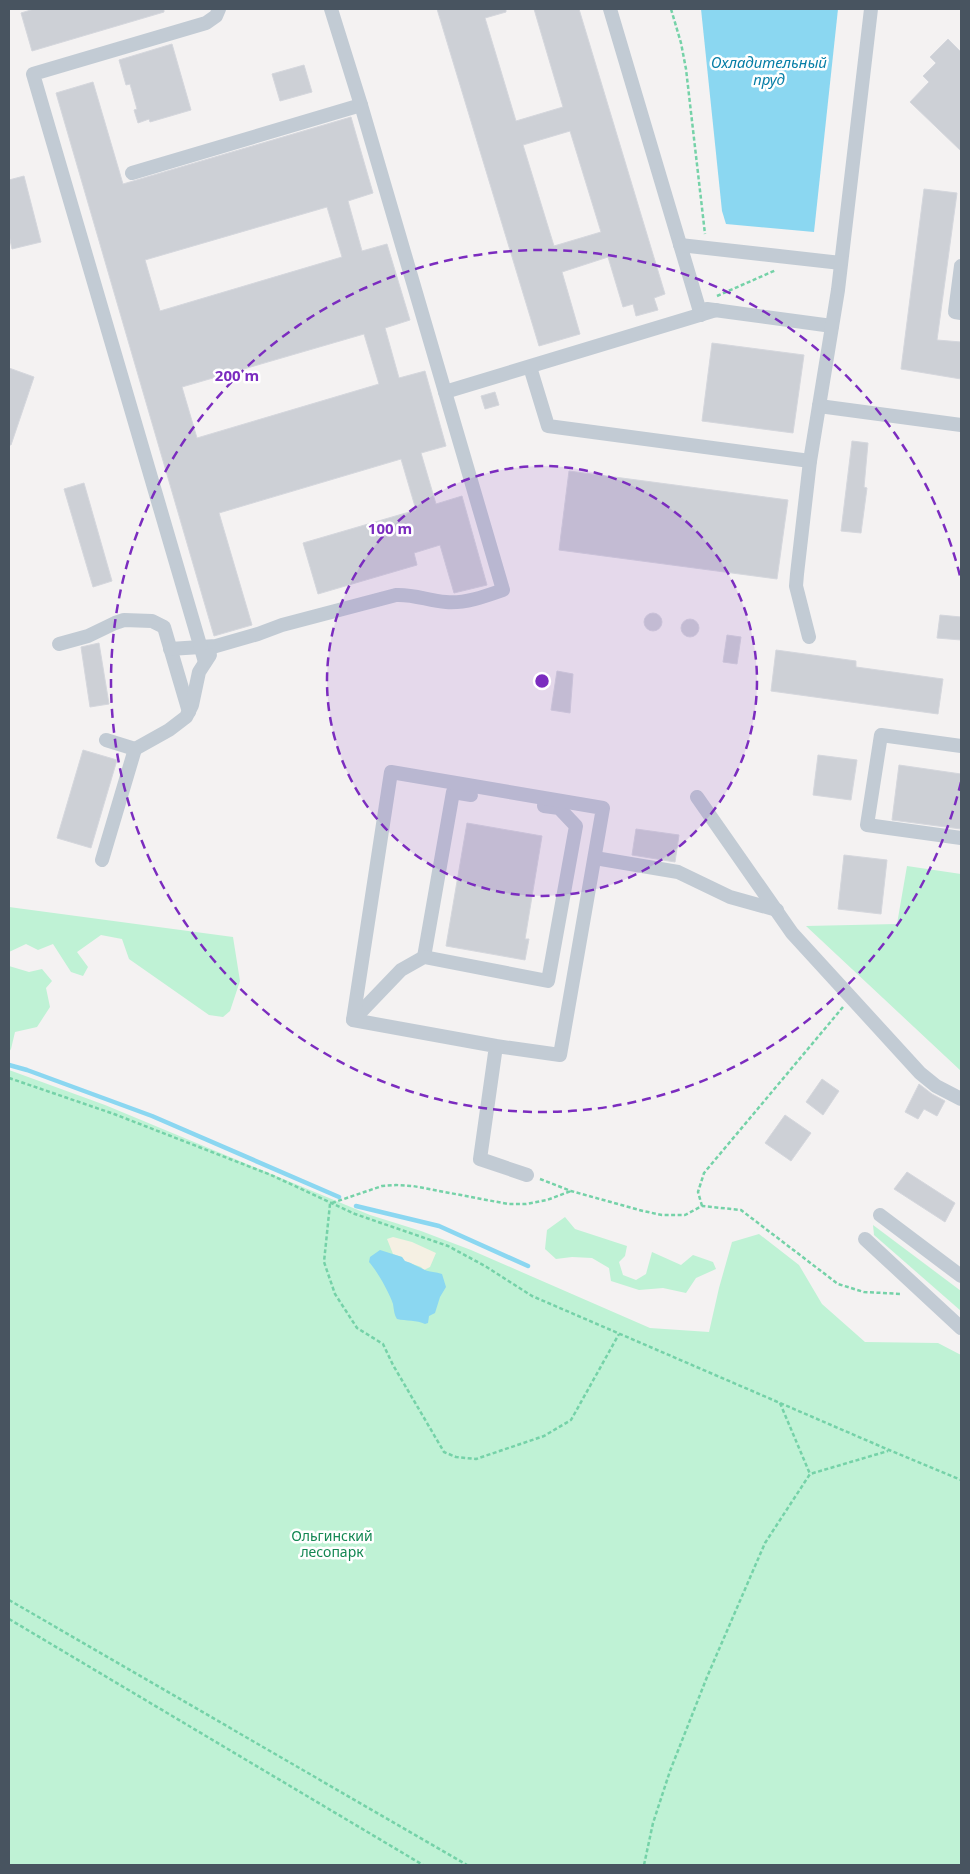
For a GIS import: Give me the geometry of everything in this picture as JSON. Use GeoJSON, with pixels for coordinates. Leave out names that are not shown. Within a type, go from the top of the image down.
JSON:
{"type":"FeatureCollection","features":[{"type":"Feature","properties":{"kind":"lane"},"geometry":{"type":"LineString","coordinates":[[205,662],[33,74],[206,23],[216,16],[219,9]]}},
{"type":"Feature","properties":{"kind":"lane"},"geometry":{"type":"LineString","coordinates":[[170,649],[216,646],[282,625],[387,597],[413,595],[445,602],[455,602],[503,590],[362,104],[331,9]]}},
{"type":"Feature","properties":{"kind":"lane"},"geometry":{"type":"LineString","coordinates":[[610,9],[700,312]]}},
{"type":"Feature","properties":{"kind":"lane"},"geometry":{"type":"LineString","coordinates":[[808,637],[796,586],[810,461],[841,263],[871,9]]}},
{"type":"Feature","properties":{"kind":"lane"},"geometry":{"type":"LineString","coordinates":[[132,173],[362,104]]}},
{"type":"Feature","properties":{"kind":"lane"},"geometry":{"type":"LineString","coordinates":[[680,245],[841,263]]}},
{"type":"Feature","properties":{"kind":"lane"},"geometry":{"type":"LineString","coordinates":[[961,266],[955,312],[961,313]]}},
{"type":"Feature","properties":{"kind":"lane"},"geometry":{"type":"LineString","coordinates":[[445,392],[530,367],[700,312],[716,310],[832,326]]}},
{"type":"Feature","properties":{"kind":"lane"},"geometry":{"type":"LineString","coordinates":[[530,367],[548,426],[810,461]]}},
{"type":"Feature","properties":{"kind":"lane"},"geometry":{"type":"LineString","coordinates":[[819,406],[961,426]]}},
{"type":"Feature","properties":{"kind":"lane"},"geometry":{"type":"LineString","coordinates":[[59,644],[88,636],[124,620],[152,621],[164,627],[190,712]]}},
{"type":"Feature","properties":{"kind":"lane"},"geometry":{"type":"LineString","coordinates":[[102,860],[135,749],[169,730],[190,712],[198,672],[216,646]]}},
{"type":"Feature","properties":{"kind":"lane"},"geometry":{"type":"LineString","coordinates":[[961,746],[882,735],[867,825],[961,838]]}},
{"type":"Feature","properties":{"kind":"lane"},"geometry":{"type":"LineString","coordinates":[[106,740],[135,749]]}},
{"type":"Feature","properties":{"kind":"lane"},"geometry":{"type":"LineString","coordinates":[[391,772],[603,808],[560,1055],[496,1046],[353,1020],[391,772]]}},
{"type":"Feature","properties":{"kind":"lane"},"geometry":{"type":"LineString","coordinates":[[353,1020],[401,970],[424,957],[548,981],[576,826],[559,808],[453,792],[424,957]]}},
{"type":"Feature","properties":{"kind":"lane"},"geometry":{"type":"LineString","coordinates":[[698,797],[792,933],[920,1073],[936,1086],[961,1099]]}},
{"type":"Feature","properties":{"kind":"lane"},"geometry":{"type":"LineString","coordinates":[[595,858],[678,872],[730,897],[777,910]]}},
{"type":"Feature","properties":{"kind":"lane"},"geometry":{"type":"LineString","coordinates":[[496,1046],[480,1159],[533,1177]]}},
{"type":"Feature","properties":{"kind":"lane"},"geometry":{"type":"LineString","coordinates":[[880,1215],[961,1276]]}},
{"type":"Feature","properties":{"kind":"lane"},"geometry":{"type":"LineString","coordinates":[[865,1239],[961,1328]]}},
{"type":"Feature","properties":{"kind":"path"},"geometry":{"type":"LineString","coordinates":[[671,9],[686,69],[706,248]]}},
{"type":"Feature","properties":{"kind":"path"},"geometry":{"type":"LineString","coordinates":[[700,312],[717,296],[800,259]]}},
{"type":"Feature","properties":{"kind":"path"},"geometry":{"type":"LineString","coordinates":[[702,1206],[698,1192],[704,1172],[851,998]]}},
{"type":"Feature","properties":{"kind":"path"},"geometry":{"type":"LineString","coordinates":[[9,1078],[114,1114],[271,1175],[355,1214],[448,1246],[485,1266],[532,1296],[961,1480]]}},
{"type":"Feature","properties":{"kind":"path"},"geometry":{"type":"LineString","coordinates":[[533,1177],[644,1211],[662,1214],[685,1215],[702,1206],[741,1210],[838,1284],[864,1292],[926,1294]]}},
{"type":"Feature","properties":{"kind":"path"},"geometry":{"type":"LineString","coordinates":[[330,1204],[382,1186],[396,1185],[413,1186],[508,1204],[526,1204],[547,1200],[571,1190]]}},
{"type":"Feature","properties":{"kind":"path"},"geometry":{"type":"LineString","coordinates":[[330,1204],[324,1262],[335,1294],[358,1328],[383,1344],[393,1365],[444,1452],[456,1457],[476,1459],[544,1436],[571,1420],[619,1334]]}},
{"type":"Feature","properties":{"kind":"path"},"geometry":{"type":"LineString","coordinates":[[779,1401],[810,1474]]}},
{"type":"Feature","properties":{"kind":"path"},"geometry":{"type":"LineString","coordinates":[[644,1865],[654,1823],[670,1771],[707,1677],[765,1543],[810,1474],[889,1450]]}},
{"type":"Feature","properties":{"kind":"path"},"geometry":{"type":"LineString","coordinates":[[9,1600],[467,1865]]}},
{"type":"Feature","properties":{"kind":"path"},"geometry":{"type":"LineString","coordinates":[[9,1619],[423,1865]]}},
{"type":"Feature","properties":{"kind":"green space"},"geometry":{"type":"Polygon","coordinates":[[[907,866],[961,874],[961,1071],[806,926],[897,924],[907,866]]]}},
{"type":"Feature","properties":{"kind":"green space"},"geometry":{"type":"Polygon","coordinates":[[[9,907],[233,937],[240,981],[230,1011],[223,1017],[209,1015],[129,959],[122,939],[101,935],[77,952],[88,967],[83,976],[71,972],[53,944],[38,950],[26,944],[9,952],[9,907]]]}},
{"type":"Feature","properties":{"kind":"green space"},"geometry":{"type":"Polygon","coordinates":[[[9,966],[29,972],[42,969],[52,981],[46,988],[50,1007],[37,1027],[15,1032],[9,1052],[9,966]]]}},
{"type":"Feature","properties":{"kind":"green space","name":"Ольгинский лесопарк"},"geometry":{"type":"Polygon","coordinates":[[[9,1070],[105,1105],[370,1215],[421,1231],[471,1250],[650,1328],[709,1332],[732,1242],[759,1234],[799,1265],[822,1304],[865,1342],[938,1343],[961,1355],[961,1865],[9,1865],[9,1070]]]}},
{"type":"Feature","properties":{"kind":"green space"},"geometry":{"type":"Polygon","coordinates":[[[565,1217],[575,1229],[627,1246],[625,1256],[619,1262],[623,1275],[636,1280],[646,1274],[652,1252],[681,1265],[693,1255],[713,1262],[716,1269],[696,1278],[686,1293],[663,1288],[639,1290],[611,1281],[609,1268],[592,1258],[572,1257],[556,1259],[545,1249],[547,1230],[565,1217]]]}},
{"type":"Feature","properties":{"kind":"green space"},"geometry":{"type":"Polygon","coordinates":[[[873,1225],[961,1291],[961,1311],[874,1235],[873,1225]]]}},
{"type":"Feature","properties":{"kind":"sand"},"geometry":{"type":"Polygon","coordinates":[[[393,1237],[412,1242],[436,1253],[430,1267],[424,1270],[393,1254],[387,1239],[393,1237]]]}},
{"type":"Feature","properties":{"kind":"water","name":"Охладительный пруд"},"geometry":{"type":"Polygon","coordinates":[[[701,9],[838,9],[814,232],[726,224],[722,211],[701,9]]]}},
{"type":"Feature","properties":{"kind":"water"},"geometry":{"type":"Polygon","coordinates":[[[380,1250],[402,1257],[405,1261],[425,1270],[442,1274],[446,1287],[440,1297],[435,1313],[429,1316],[428,1323],[397,1319],[389,1294],[369,1262],[370,1257],[380,1250]]]}},
{"type":"Feature","properties":{"kind":"building"},"geometry":{"type":"Polygon","coordinates":[[[34,9],[164,9],[164,12],[32,51],[21,13],[34,9]]]}},
{"type":"Feature","properties":{"kind":"building"},"geometry":{"type":"Polygon","coordinates":[[[437,9],[506,9],[506,12],[485,18],[516,121],[563,107],[534,9],[579,9],[665,294],[654,298],[658,310],[636,316],[633,304],[623,307],[608,257],[562,272],[580,334],[539,346],[437,9]],[[570,131],[523,145],[554,246],[601,232],[570,131]]]}},
{"type":"Feature","properties":{"kind":"building"},"geometry":{"type":"Polygon","coordinates":[[[948,39],[961,52],[961,151],[910,102],[929,82],[923,76],[936,63],[930,57],[948,39]]]}},
{"type":"Feature","properties":{"kind":"building"},"geometry":{"type":"Polygon","coordinates":[[[172,44],[191,110],[150,122],[149,119],[138,123],[134,110],[137,109],[130,84],[126,85],[119,60],[172,44]]]}},
{"type":"Feature","properties":{"kind":"building"},"geometry":{"type":"Polygon","coordinates":[[[304,65],[312,92],[280,101],[272,74],[304,65]]]}},
{"type":"Feature","properties":{"kind":"building"},"geometry":{"type":"Polygon","coordinates":[[[93,82],[123,184],[351,117],[373,193],[348,201],[362,251],[387,244],[410,320],[385,328],[399,378],[425,371],[446,446],[421,453],[436,504],[462,496],[487,585],[454,593],[440,545],[414,553],[417,565],[318,594],[303,543],[416,510],[401,459],[219,513],[252,625],[214,636],[56,93],[93,82]],[[327,207],[145,260],[160,311],[342,257],[327,207]],[[364,334],[182,387],[197,438],[379,384],[364,334]]]}},
{"type":"Feature","properties":{"kind":"building"},"geometry":{"type":"Polygon","coordinates":[[[24,176],[41,242],[12,249],[9,235],[9,180],[24,176]]]}},
{"type":"Feature","properties":{"kind":"building"},"geometry":{"type":"Polygon","coordinates":[[[924,189],[957,193],[937,340],[961,342],[961,379],[901,369],[924,189]]]}},
{"type":"Feature","properties":{"kind":"building"},"geometry":{"type":"Polygon","coordinates":[[[712,343],[804,355],[793,433],[702,421],[712,343]]]}},
{"type":"Feature","properties":{"kind":"building"},"geometry":{"type":"Polygon","coordinates":[[[9,368],[34,377],[11,445],[9,445],[9,368]]]}},
{"type":"Feature","properties":{"kind":"building"},"geometry":{"type":"Polygon","coordinates":[[[495,392],[499,405],[485,409],[481,396],[495,392]]]}},
{"type":"Feature","properties":{"kind":"building"},"geometry":{"type":"Polygon","coordinates":[[[852,441],[868,443],[864,487],[867,488],[861,533],[841,531],[852,441]]]}},
{"type":"Feature","properties":{"kind":"building"},"geometry":{"type":"Polygon","coordinates":[[[569,471],[788,500],[777,579],[559,550],[569,471]]]}},
{"type":"Feature","properties":{"kind":"building"},"geometry":{"type":"Polygon","coordinates":[[[84,483],[112,581],[93,587],[64,489],[84,483]]]}},
{"type":"Feature","properties":{"kind":"building"},"geometry":{"type":"Polygon","coordinates":[[[653,613],[659,616],[662,622],[659,628],[653,631],[647,628],[644,622],[647,616],[653,613]]]}},
{"type":"Feature","properties":{"kind":"building"},"geometry":{"type":"Polygon","coordinates":[[[940,615],[961,617],[961,640],[937,638],[940,615]]]}},
{"type":"Feature","properties":{"kind":"building"},"geometry":{"type":"Polygon","coordinates":[[[690,619],[696,622],[699,628],[696,634],[690,637],[684,634],[681,628],[684,622],[690,619]]]}},
{"type":"Feature","properties":{"kind":"building"},"geometry":{"type":"Polygon","coordinates":[[[727,635],[741,637],[737,664],[723,662],[727,635]]]}},
{"type":"Feature","properties":{"kind":"building"},"geometry":{"type":"Polygon","coordinates":[[[99,643],[109,704],[90,707],[81,647],[99,643]]]}},
{"type":"Feature","properties":{"kind":"building"},"geometry":{"type":"Polygon","coordinates":[[[776,650],[856,661],[856,667],[943,679],[938,714],[771,691],[776,650]]]}},
{"type":"Feature","properties":{"kind":"building"},"geometry":{"type":"Polygon","coordinates":[[[557,671],[573,674],[570,713],[551,710],[557,671]]]}},
{"type":"Feature","properties":{"kind":"building"},"geometry":{"type":"Polygon","coordinates":[[[83,750],[117,760],[91,848],[57,838],[83,750]]]}},
{"type":"Feature","properties":{"kind":"building"},"geometry":{"type":"Polygon","coordinates":[[[818,755],[857,760],[851,800],[813,795],[818,755]]]}},
{"type":"Feature","properties":{"kind":"building"},"geometry":{"type":"Polygon","coordinates":[[[899,765],[961,774],[961,829],[892,820],[899,765]]]}},
{"type":"Feature","properties":{"kind":"building"},"geometry":{"type":"Polygon","coordinates":[[[467,823],[542,836],[525,939],[529,939],[525,960],[446,946],[467,823]]]}},
{"type":"Feature","properties":{"kind":"building"},"geometry":{"type":"Polygon","coordinates":[[[636,829],[679,835],[675,862],[632,855],[636,829]]]}},
{"type":"Feature","properties":{"kind":"building"},"geometry":{"type":"Polygon","coordinates":[[[844,855],[887,860],[881,914],[838,909],[844,855]]]}},
{"type":"Feature","properties":{"kind":"building"},"geometry":{"type":"Polygon","coordinates":[[[822,1079],[839,1091],[823,1115],[806,1102],[822,1079]]]}},
{"type":"Feature","properties":{"kind":"building"},"geometry":{"type":"Polygon","coordinates":[[[919,1084],[945,1101],[937,1116],[924,1109],[918,1119],[905,1112],[919,1084]]]}},
{"type":"Feature","properties":{"kind":"building"},"geometry":{"type":"Polygon","coordinates":[[[785,1115],[811,1133],[791,1161],[765,1143],[785,1115]]]}},
{"type":"Feature","properties":{"kind":"building"},"geometry":{"type":"Polygon","coordinates":[[[907,1172],[955,1203],[945,1222],[894,1189],[907,1172]]]}},
{"type":"Feature","properties":{"kind":"waterway"},"geometry":{"type":"LineString","coordinates":[[9,1065],[152,1116],[339,1197]]}},
{"type":"Feature","properties":{"kind":"waterway"},"geometry":{"type":"LineString","coordinates":[[356,1206],[439,1226],[528,1266]]}}]}
